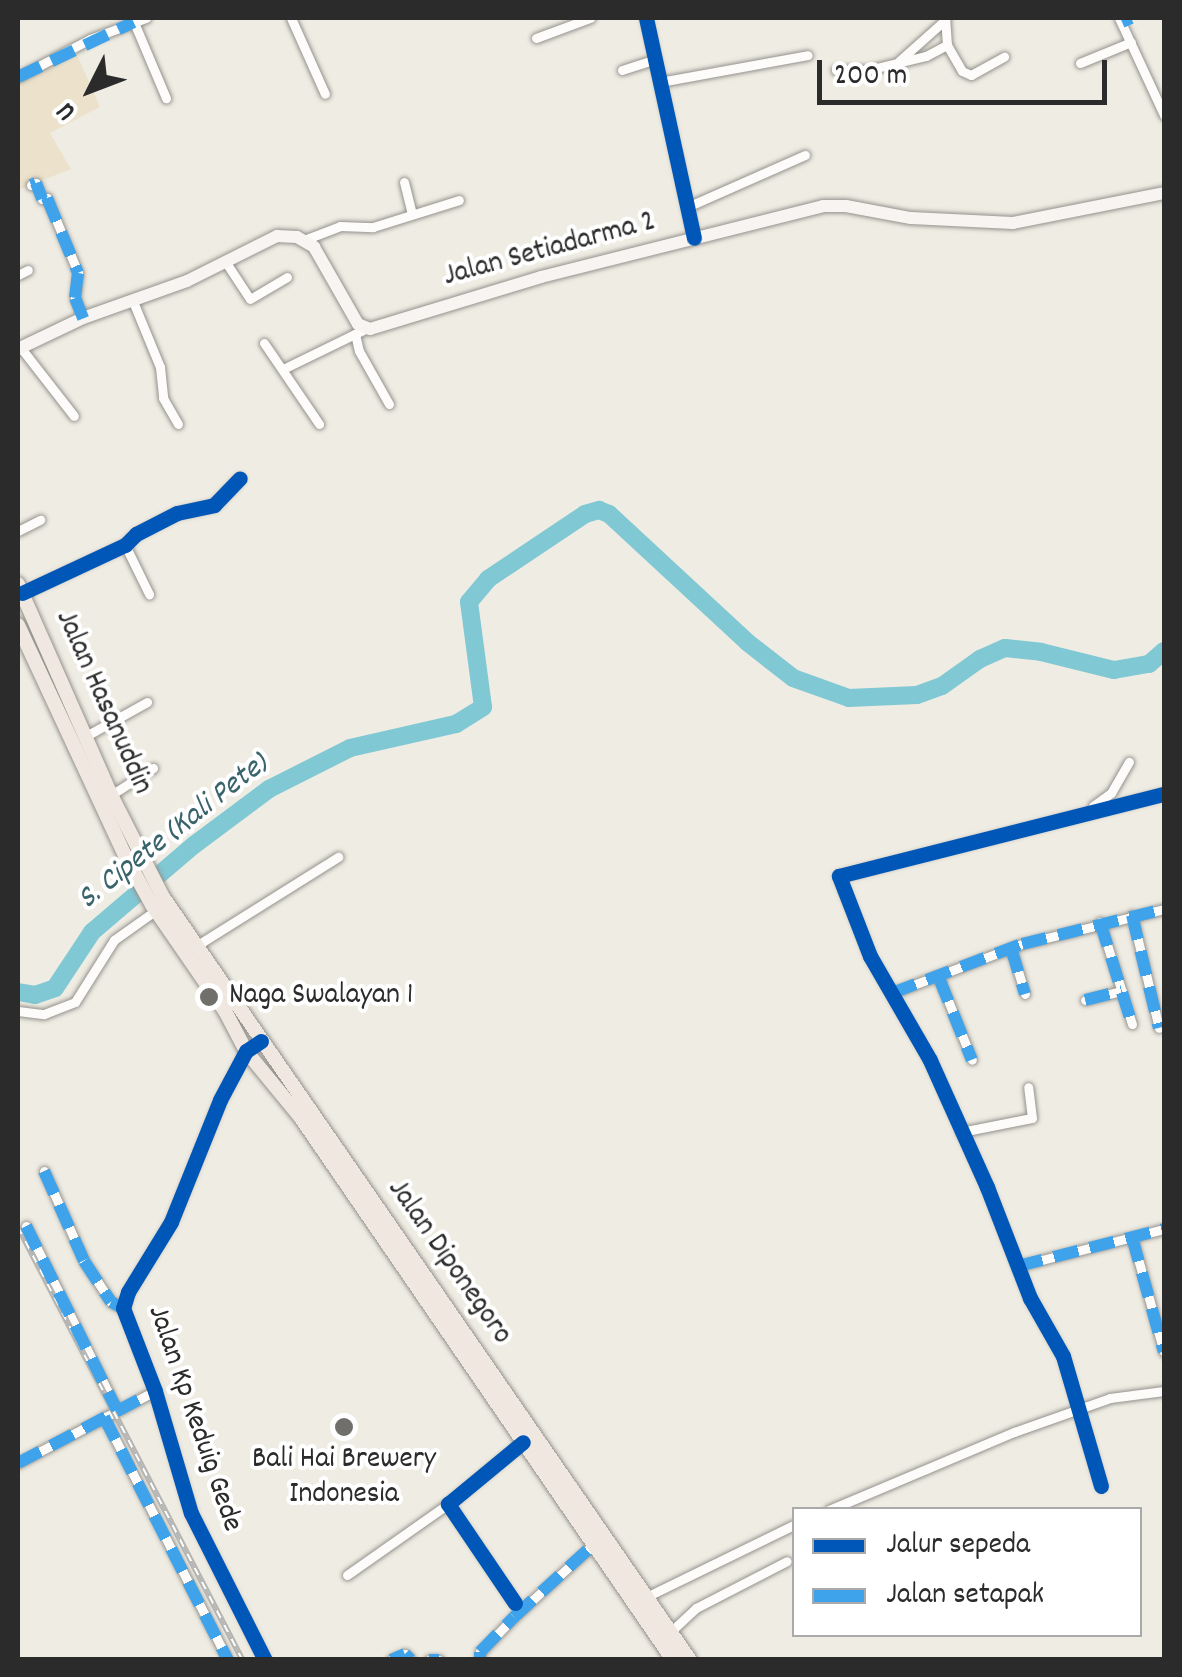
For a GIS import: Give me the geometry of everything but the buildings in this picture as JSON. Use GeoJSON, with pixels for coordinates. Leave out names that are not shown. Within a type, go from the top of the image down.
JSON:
{"type":"FeatureCollection","features":[{"type":"Feature","properties":{"kind":"highway","name":"Jalan Hasanuddin"},"geometry":{"type":"LineString","coordinates":[[20,589],[86,736],[134,857]]}},
{"type":"Feature","properties":{"kind":"highway","name":"Jalan Hasanuddin"},"geometry":{"type":"LineString","coordinates":[[18,624],[157,904]]}},
{"type":"Feature","properties":{"kind":"highway","name":"Jalan Diponegoro"},"geometry":{"type":"LineString","coordinates":[[157,904],[261,1041],[641,1600],[666,1636],[690,1660]]}},
{"type":"Feature","properties":{"kind":"highway","name":"Jalan Diponegoro"},"geometry":{"type":"LineString","coordinates":[[190,950],[246,1051],[301,1118],[522,1442],[641,1600]]}},
{"type":"Feature","properties":{"kind":"highway","name":"Jalan Diponegoro"},"geometry":{"type":"LineString","coordinates":[[666,1636],[673,1660]]}},
{"type":"Feature","properties":{"kind":"main road","name":"Jalan Setiadarma 2"},"geometry":{"type":"LineString","coordinates":[[360,331],[694,238],[832,205],[911,218],[1013,223],[1164,193]]}},
{"type":"Feature","properties":{"kind":"main road"},"geometry":{"type":"LineString","coordinates":[[19,349],[132,298],[187,281],[277,236],[304,240],[325,262],[360,331]]}},
{"type":"Feature","properties":{"kind":"street"},"geometry":{"type":"LineString","coordinates":[[18,77],[133,20],[146,18]]}},
{"type":"Feature","properties":{"kind":"street"},"geometry":{"type":"LineString","coordinates":[[291,18],[325,94]]}},
{"type":"Feature","properties":{"kind":"street"},"geometry":{"type":"LineString","coordinates":[[536,38],[590,18]]}},
{"type":"Feature","properties":{"kind":"street"},"geometry":{"type":"LineString","coordinates":[[646,18],[694,238]]}},
{"type":"Feature","properties":{"kind":"street"},"geometry":{"type":"LineString","coordinates":[[945,18],[947,45],[962,72],[972,75],[1004,56]]}},
{"type":"Feature","properties":{"kind":"street"},"geometry":{"type":"LineString","coordinates":[[896,63],[945,18]]}},
{"type":"Feature","properties":{"kind":"street"},"geometry":{"type":"LineString","coordinates":[[1124,19],[1164,115]]}},
{"type":"Feature","properties":{"kind":"street"},"geometry":{"type":"LineString","coordinates":[[133,20],[166,98]]}},
{"type":"Feature","properties":{"kind":"street"},"geometry":{"type":"LineString","coordinates":[[1080,63],[1131,42]]}},
{"type":"Feature","properties":{"kind":"street"},"geometry":{"type":"LineString","coordinates":[[836,70],[868,70],[926,56],[947,45]]}},
{"type":"Feature","properties":{"kind":"street"},"geometry":{"type":"LineString","coordinates":[[660,82],[808,55]]}},
{"type":"Feature","properties":{"kind":"street"},"geometry":{"type":"LineString","coordinates":[[622,70],[655,59]]}},
{"type":"Feature","properties":{"kind":"street"},"geometry":{"type":"LineString","coordinates":[[686,207],[805,156]]}},
{"type":"Feature","properties":{"kind":"street"},"geometry":{"type":"LineString","coordinates":[[404,182],[412,213]]}},
{"type":"Feature","properties":{"kind":"street"},"geometry":{"type":"LineString","coordinates":[[31,185],[36,183],[42,199],[46,198],[78,273],[76,298],[83,318]]}},
{"type":"Feature","properties":{"kind":"street"},"geometry":{"type":"LineString","coordinates":[[304,240],[340,226],[373,227],[459,200]]}},
{"type":"Feature","properties":{"kind":"street"},"geometry":{"type":"LineString","coordinates":[[226,262],[250,299],[287,277]]}},
{"type":"Feature","properties":{"kind":"street"},"geometry":{"type":"LineString","coordinates":[[132,298],[160,368],[162,398],[178,424]]}},
{"type":"Feature","properties":{"kind":"street"},"geometry":{"type":"LineString","coordinates":[[283,369],[360,331],[359,351],[389,404]]}},
{"type":"Feature","properties":{"kind":"street"},"geometry":{"type":"LineString","coordinates":[[264,343],[319,424]]}},
{"type":"Feature","properties":{"kind":"street"},"geometry":{"type":"LineString","coordinates":[[19,349],[74,416]]}},
{"type":"Feature","properties":{"kind":"street"},"geometry":{"type":"LineString","coordinates":[[20,589],[125,545],[136,534],[177,512],[214,505],[240,478]]}},
{"type":"Feature","properties":{"kind":"street"},"geometry":{"type":"LineString","coordinates":[[18,531],[40,520]]}},
{"type":"Feature","properties":{"kind":"street"},"geometry":{"type":"LineString","coordinates":[[125,545],[149,594]]}},
{"type":"Feature","properties":{"kind":"street"},"geometry":{"type":"LineString","coordinates":[[86,736],[148,702]]}},
{"type":"Feature","properties":{"kind":"street"},"geometry":{"type":"LineString","coordinates":[[1086,811],[1111,793],[1130,762]]}},
{"type":"Feature","properties":{"kind":"street"},"geometry":{"type":"LineString","coordinates":[[111,795],[153,768]]}},
{"type":"Feature","properties":{"kind":"street"},"geometry":{"type":"LineString","coordinates":[[1101,1486],[1082,1408],[1063,1356],[1030,1298],[930,1060],[864,942],[839,876],[1164,794]]}},
{"type":"Feature","properties":{"kind":"street"},"geometry":{"type":"LineString","coordinates":[[190,950],[338,857]]}},
{"type":"Feature","properties":{"kind":"street"},"geometry":{"type":"LineString","coordinates":[[18,1010],[55,1012],[75,1002],[122,932],[157,904]]}},
{"type":"Feature","properties":{"kind":"street"},"geometry":{"type":"LineString","coordinates":[[892,993],[1011,948],[1100,922],[1164,909]]}},
{"type":"Feature","properties":{"kind":"street"},"geometry":{"type":"LineString","coordinates":[[1132,915],[1159,1028]]}},
{"type":"Feature","properties":{"kind":"street"},"geometry":{"type":"LineString","coordinates":[[1100,922],[1132,1024]]}},
{"type":"Feature","properties":{"kind":"street"},"geometry":{"type":"LineString","coordinates":[[1011,948],[1025,994]]}},
{"type":"Feature","properties":{"kind":"street"},"geometry":{"type":"LineString","coordinates":[[940,978],[972,1060]]}},
{"type":"Feature","properties":{"kind":"street"},"geometry":{"type":"LineString","coordinates":[[1085,1000],[1122,991]]}},
{"type":"Feature","properties":{"kind":"street","name":"Jalan Kp Keduig Gede"},"geometry":{"type":"LineString","coordinates":[[261,1041],[246,1051],[202,1137],[170,1222],[128,1292],[123,1308],[155,1391],[192,1513],[265,1660]]}},
{"type":"Feature","properties":{"kind":"street"},"geometry":{"type":"LineString","coordinates":[[961,1132],[1032,1118],[1028,1088]]}},
{"type":"Feature","properties":{"kind":"street"},"geometry":{"type":"LineString","coordinates":[[44,1171],[84,1261],[111,1302],[123,1308]]}},
{"type":"Feature","properties":{"kind":"street"},"geometry":{"type":"LineString","coordinates":[[26,1226],[117,1410]]}},
{"type":"Feature","properties":{"kind":"street"},"geometry":{"type":"LineString","coordinates":[[1018,1266],[1164,1229]]}},
{"type":"Feature","properties":{"kind":"street"},"geometry":{"type":"LineString","coordinates":[[1132,1237],[1164,1352]]}},
{"type":"Feature","properties":{"kind":"street"},"geometry":{"type":"LineString","coordinates":[[18,1464],[155,1391]]}},
{"type":"Feature","properties":{"kind":"street"},"geometry":{"type":"LineString","coordinates":[[836,1507],[1110,1398],[1164,1391]]}},
{"type":"Feature","properties":{"kind":"street"},"geometry":{"type":"LineString","coordinates":[[104,1417],[228,1660]]}},
{"type":"Feature","properties":{"kind":"street"},"geometry":{"type":"LineString","coordinates":[[347,1575],[448,1504],[522,1442]]}},
{"type":"Feature","properties":{"kind":"street"},"geometry":{"type":"LineString","coordinates":[[448,1504],[515,1603]]}},
{"type":"Feature","properties":{"kind":"street"},"geometry":{"type":"LineString","coordinates":[[641,1600],[792,1526]]}},
{"type":"Feature","properties":{"kind":"street"},"geometry":{"type":"LineString","coordinates":[[477,1657],[595,1543]]}},
{"type":"Feature","properties":{"kind":"street"},"geometry":{"type":"LineString","coordinates":[[666,1636],[696,1608],[787,1561]]}},
{"type":"Feature","properties":{"kind":"street"},"geometry":{"type":"LineString","coordinates":[[392,1660],[406,1654],[411,1660]]}},
{"type":"Feature","properties":{"kind":"street"},"geometry":{"type":"LineString","coordinates":[[429,1660],[439,1660]]}},
{"type":"Feature","properties":{"kind":"shaded area"},"geometry":{"type":"Polygon","coordinates":[[[74,48],[100,107],[50,133],[71,169],[18,190],[18,77],[74,48]]]}},
{"type":"Feature","properties":{"kind":"waterway","name":"S. Cipete (Kali Pete)"},"geometry":{"type":"LineString","coordinates":[[18,992],[35,995],[55,988],[92,932],[194,845],[269,789],[350,748],[456,724],[483,707],[469,602],[488,579],[585,514],[599,510],[609,514],[747,642],[793,678],[849,698],[917,695],[942,686],[980,659],[1005,648],[1041,652],[1114,670],[1149,664],[1164,651]]}},
{"type":"Feature","properties":{"kind":"railway"},"geometry":{"type":"LineString","coordinates":[[18,1227],[242,1660]]}},
{"type":"Feature","properties":{"kind":"marked path"},"geometry":{"type":"LineString","coordinates":[[1122,22],[1131,18]]}},
{"type":"Feature","properties":{"kind":"marked path"},"geometry":{"type":"LineString","coordinates":[[18,77],[134,22]]}},
{"type":"Feature","properties":{"kind":"marked path"},"geometry":{"type":"LineString","coordinates":[[31,185],[36,183],[42,199],[47,198],[78,273],[75,298],[83,318]]}},
{"type":"Feature","properties":{"kind":"marked path"},"geometry":{"type":"LineString","coordinates":[[892,993],[1022,944],[1164,909]]}},
{"type":"Feature","properties":{"kind":"marked path"},"geometry":{"type":"LineString","coordinates":[[1132,915],[1159,1028]]}},
{"type":"Feature","properties":{"kind":"marked path"},"geometry":{"type":"LineString","coordinates":[[1100,922],[1132,1024]]}},
{"type":"Feature","properties":{"kind":"marked path"},"geometry":{"type":"LineString","coordinates":[[1011,948],[1025,994]]}},
{"type":"Feature","properties":{"kind":"marked path"},"geometry":{"type":"LineString","coordinates":[[939,978],[972,1060]]}},
{"type":"Feature","properties":{"kind":"marked path"},"geometry":{"type":"LineString","coordinates":[[1085,1000],[1122,991]]}},
{"type":"Feature","properties":{"kind":"marked path"},"geometry":{"type":"LineString","coordinates":[[44,1171],[84,1261],[111,1302],[123,1308]]}},
{"type":"Feature","properties":{"kind":"marked path"},"geometry":{"type":"LineString","coordinates":[[26,1226],[117,1410]]}},
{"type":"Feature","properties":{"kind":"marked path"},"geometry":{"type":"LineString","coordinates":[[1018,1266],[1164,1229]]}},
{"type":"Feature","properties":{"kind":"marked path"},"geometry":{"type":"LineString","coordinates":[[1132,1237],[1164,1352]]}},
{"type":"Feature","properties":{"kind":"marked path"},"geometry":{"type":"LineString","coordinates":[[18,1463],[155,1391]]}},
{"type":"Feature","properties":{"kind":"marked path"},"geometry":{"type":"LineString","coordinates":[[104,1417],[228,1660]]}},
{"type":"Feature","properties":{"kind":"marked path"},"geometry":{"type":"LineString","coordinates":[[480,1660],[480,1652],[514,1617],[595,1543]]}},
{"type":"Feature","properties":{"kind":"marked path"},"geometry":{"type":"LineString","coordinates":[[391,1660],[405,1654],[411,1660]]}},
{"type":"Feature","properties":{"kind":"marked path"},"geometry":{"type":"LineString","coordinates":[[429,1660],[439,1660]]}},
{"type":"Feature","properties":{"kind":"cycle path"},"geometry":{"type":"LineString","coordinates":[[646,18],[694,238]]}},
{"type":"Feature","properties":{"kind":"cycle path"},"geometry":{"type":"LineString","coordinates":[[22,593],[125,545],[136,534],[177,513],[214,505],[240,478]]}},
{"type":"Feature","properties":{"kind":"cycle path"},"geometry":{"type":"LineString","coordinates":[[1101,1486],[1063,1356],[1030,1298],[987,1187],[930,1060],[870,956],[839,876],[1164,794]]}},
{"type":"Feature","properties":{"kind":"cycle path"},"geometry":{"type":"LineString","coordinates":[[261,1041],[246,1051],[220,1100],[171,1222],[128,1292],[123,1308],[155,1391],[191,1513],[265,1660]]}},
{"type":"Feature","properties":{"kind":"cycle path"},"geometry":{"type":"LineString","coordinates":[[515,1603],[448,1504],[523,1442]]}},
{"type":"Feature","properties":{"kind":"place","name":"Naga Swalayan 1"},"geometry":{"type":"Point","coordinates":[209,997]}},
{"type":"Feature","properties":{"kind":"place","name":"Bali Hai Brewery Indonesia"},"geometry":{"type":"Point","coordinates":[344,1427]}}]}
